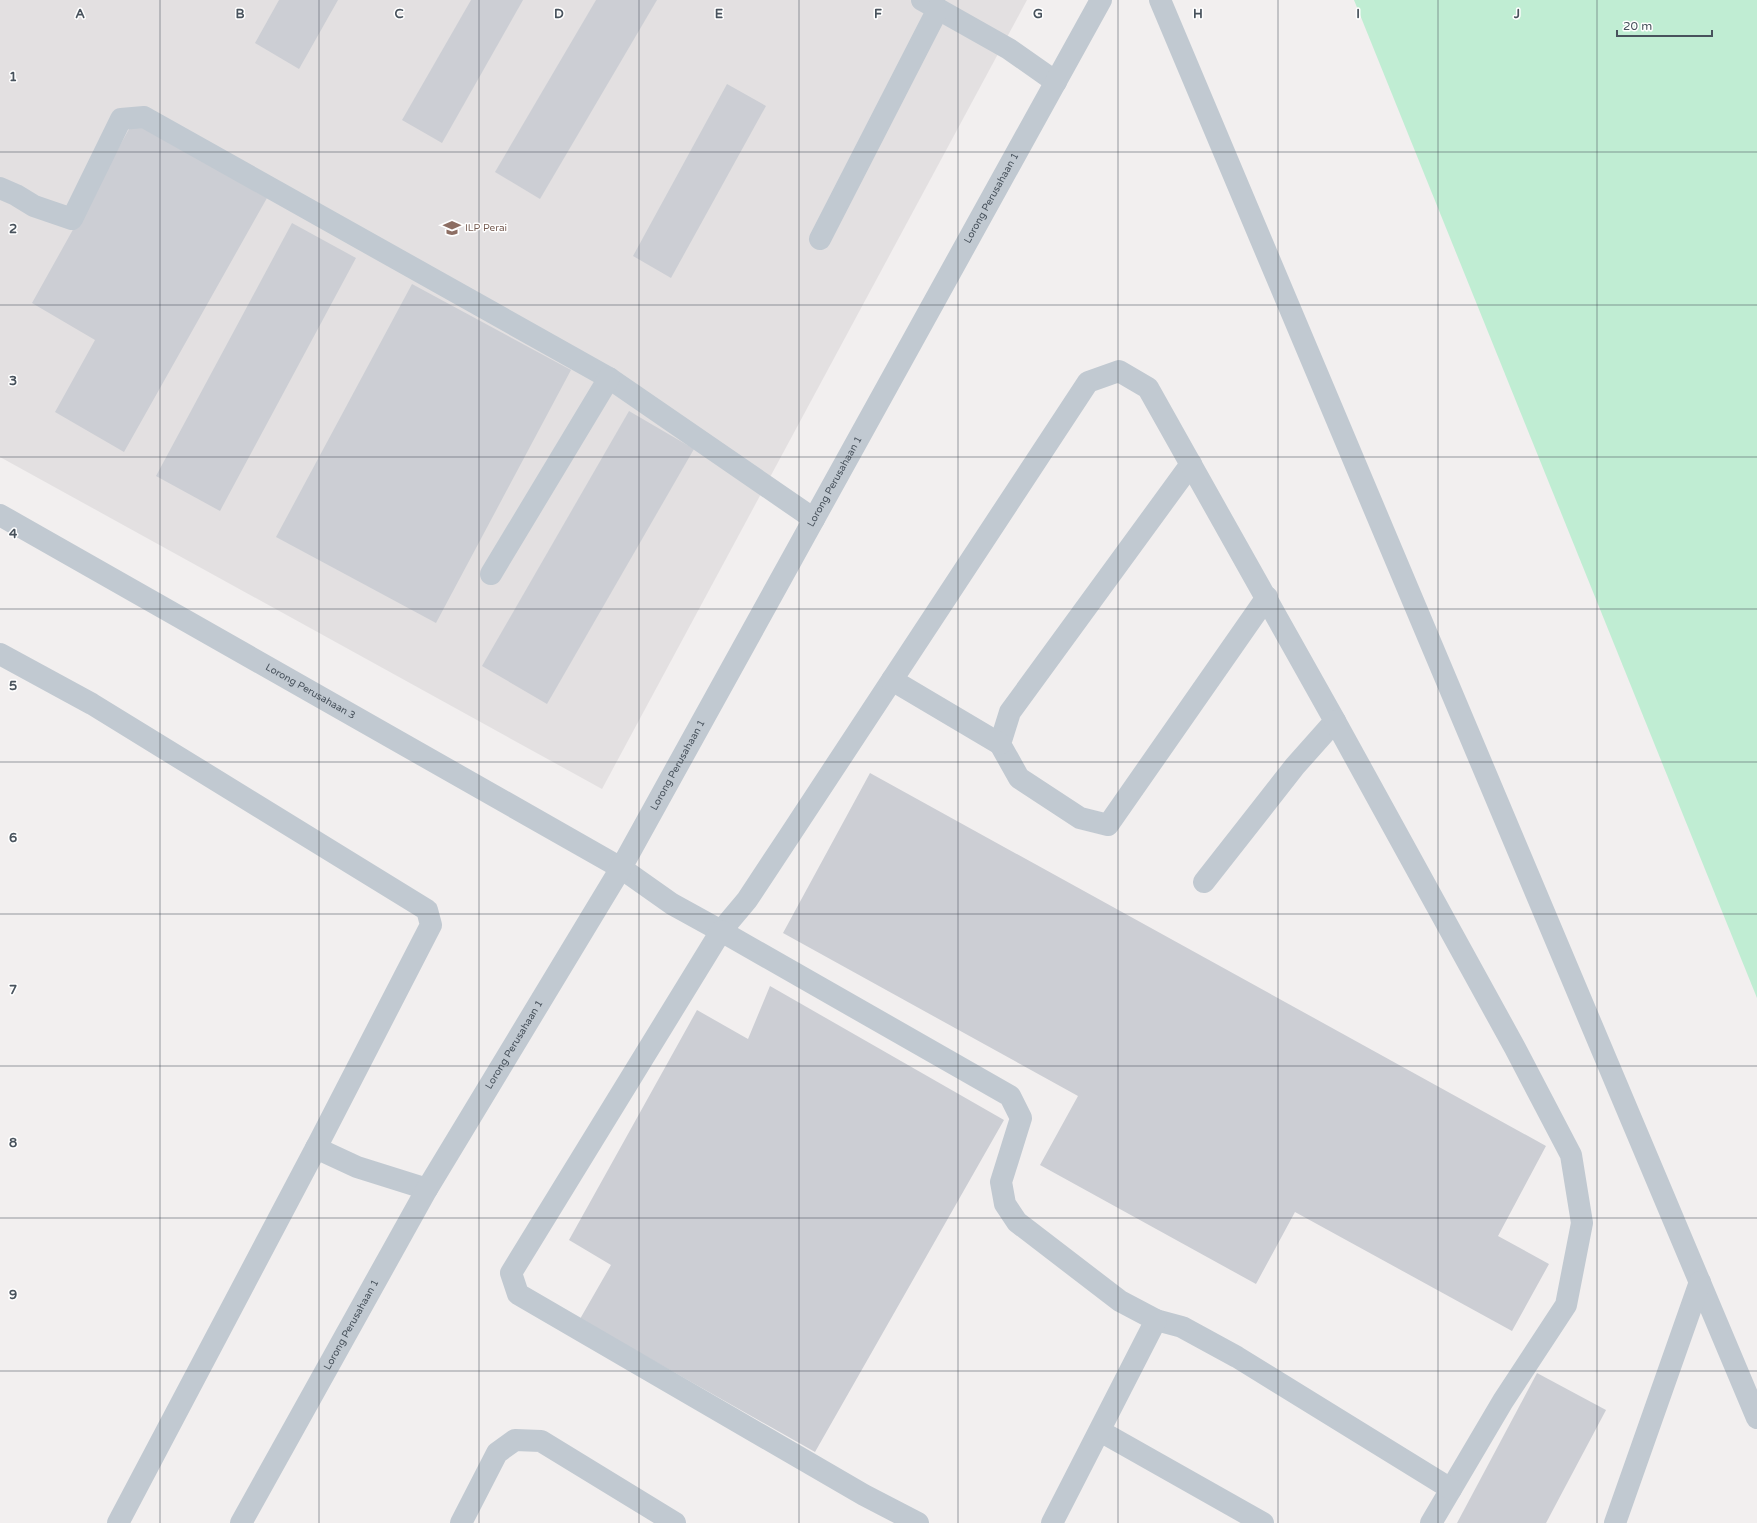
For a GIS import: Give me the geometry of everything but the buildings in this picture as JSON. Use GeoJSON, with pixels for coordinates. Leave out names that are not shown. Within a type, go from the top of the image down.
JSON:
{"type":"FeatureCollection","features":[{"type":"Feature","properties":{"kind":"street","name":"Lorong Perusahaan 1"},"geometry":{"type":"LineString","coordinates":[[241,1523],[427,1189],[621,868],[1101,0]]}},
{"type":"Feature","properties":{"kind":"street"},"geometry":{"type":"LineString","coordinates":[[1160,0],[1757,1418]]}},
{"type":"Feature","properties":{"kind":"street"},"geometry":{"type":"LineString","coordinates":[[820,239],[930,4],[1009,49],[1056,82]]}},
{"type":"Feature","properties":{"kind":"street"},"geometry":{"type":"LineString","coordinates":[[0,188],[16,195],[34,206],[72,219],[121,119],[144,117],[609,378],[814,519]]}},
{"type":"Feature","properties":{"kind":"street"},"geometry":{"type":"LineString","coordinates":[[918,1523],[864,1495],[518,1294],[511,1273],[721,931],[747,900],[1088,382],[1119,371],[1148,388],[1267,597],[1571,1155],[1582,1224],[1566,1305],[1503,1401],[1431,1523]]}},
{"type":"Feature","properties":{"kind":"street"},"geometry":{"type":"LineString","coordinates":[[492,574],[609,378]]}},
{"type":"Feature","properties":{"kind":"street"},"geometry":{"type":"LineString","coordinates":[[1000,744],[1010,712],[1191,464]]}},
{"type":"Feature","properties":{"kind":"street","name":"Lorong Perusahaan 3"},"geometry":{"type":"LineString","coordinates":[[0,515],[621,868],[672,904],[1010,1096],[1021,1118],[1001,1182],[1005,1204],[1017,1222],[1120,1301],[1156,1320],[1182,1327],[1237,1357],[1451,1489]]}},
{"type":"Feature","properties":{"kind":"street"},"geometry":{"type":"LineString","coordinates":[[892,680],[1000,744],[1019,778],[1080,818],[1108,825],[1267,597]]}},
{"type":"Feature","properties":{"kind":"street"},"geometry":{"type":"LineString","coordinates":[[0,654],[92,704],[427,910],[431,925],[316,1148],[118,1523]]}},
{"type":"Feature","properties":{"kind":"street"},"geometry":{"type":"LineString","coordinates":[[1204,882],[1295,766],[1335,721]]}},
{"type":"Feature","properties":{"kind":"street"},"geometry":{"type":"LineString","coordinates":[[316,1148],[357,1167],[427,1189]]}},
{"type":"Feature","properties":{"kind":"street"},"geometry":{"type":"LineString","coordinates":[[1615,1523],[1700,1282]]}},
{"type":"Feature","properties":{"kind":"street"},"geometry":{"type":"LineString","coordinates":[[1052,1523],[1156,1320]]}},
{"type":"Feature","properties":{"kind":"street"},"geometry":{"type":"LineString","coordinates":[[1100,1431],[1263,1523]]}},
{"type":"Feature","properties":{"kind":"street"},"geometry":{"type":"LineString","coordinates":[[461,1523],[497,1453],[515,1440],[541,1442],[676,1523]]}},
{"type":"Feature","properties":{"kind":"shaded area","name":"ILP Perai"},"geometry":{"type":"Polygon","coordinates":[[[0,0],[1027,0],[602,789],[0,457],[0,0]]]}},
{"type":"Feature","properties":{"kind":"green space"},"geometry":{"type":"Polygon","coordinates":[[[1354,0],[1757,0],[1757,998],[1354,0]]]}},
{"type":"Feature","properties":{"kind":"place","name":"ILP Perai"},"geometry":{"type":"Point","coordinates":[452,228]}}]}
